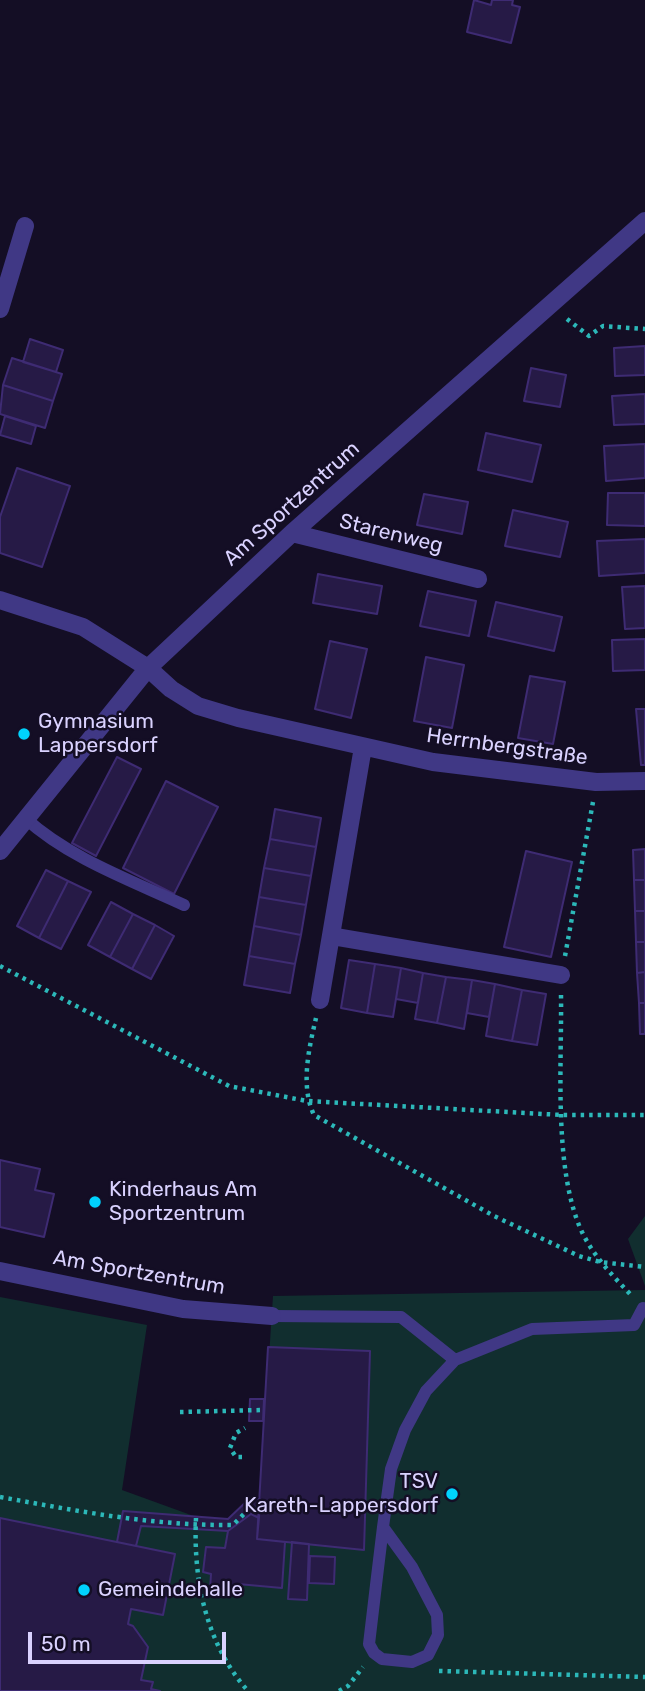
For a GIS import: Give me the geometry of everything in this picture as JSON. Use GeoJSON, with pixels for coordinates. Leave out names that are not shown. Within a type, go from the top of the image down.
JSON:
{"type":"FeatureCollection","features":[{"type":"Feature","properties":{"kind":"street","name":"Am Sportzentrum"},"geometry":{"type":"LineString","coordinates":[[0,850],[148,668],[292,533],[645,221]]}},
{"type":"Feature","properties":{"kind":"street"},"geometry":{"type":"LineString","coordinates":[[0,309],[25,226]]}},
{"type":"Feature","properties":{"kind":"street","name":"Starenweg"},"geometry":{"type":"LineString","coordinates":[[292,533],[478,579]]}},
{"type":"Feature","properties":{"kind":"street","name":"Herrnbergstraße"},"geometry":{"type":"LineString","coordinates":[[0,600],[83,627],[148,668],[171,690],[198,706],[433,762],[596,782],[645,781]]}},
{"type":"Feature","properties":{"kind":"street"},"geometry":{"type":"LineString","coordinates":[[320,1000],[363,747]]}},
{"type":"Feature","properties":{"kind":"street"},"geometry":{"type":"LineString","coordinates":[[331,936],[561,975]]}},
{"type":"Feature","properties":{"kind":"street","name":"Am Sportzentrum"},"geometry":{"type":"LineString","coordinates":[[0,1271],[183,1309],[272,1316]]}},
{"type":"Feature","properties":{"kind":"lane"},"geometry":{"type":"LineString","coordinates":[[24,818],[42,834],[94,863],[184,905]]}},
{"type":"Feature","properties":{"kind":"lane"},"geometry":{"type":"LineString","coordinates":[[383,1527],[412,1567],[437,1615],[438,1635],[428,1655],[412,1662],[382,1659],[374,1653],[369,1644],[383,1527],[391,1469],[405,1430],[426,1391],[455,1360],[532,1329],[634,1325],[643,1308]]}},
{"type":"Feature","properties":{"kind":"lane"},"geometry":{"type":"LineString","coordinates":[[272,1316],[401,1317],[455,1360]]}},
{"type":"Feature","properties":{"kind":"path"},"geometry":{"type":"LineString","coordinates":[[551,304],[589,335],[603,326],[645,329]]}},
{"type":"Feature","properties":{"kind":"path"},"geometry":{"type":"LineString","coordinates":[[596,782],[561,975],[562,1115],[571,1196],[581,1231],[600,1262],[643,1308]]}},
{"type":"Feature","properties":{"kind":"path"},"geometry":{"type":"LineString","coordinates":[[0,966],[229,1086],[307,1101],[562,1115],[645,1115]]}},
{"type":"Feature","properties":{"kind":"path"},"geometry":{"type":"LineString","coordinates":[[320,1000],[309,1049],[307,1101],[314,1115],[494,1216],[579,1256],[600,1262],[645,1267]]}},
{"type":"Feature","properties":{"kind":"path"},"geometry":{"type":"LineString","coordinates":[[180,1412],[263,1410]]}},
{"type":"Feature","properties":{"kind":"path"},"geometry":{"type":"LineString","coordinates":[[242,1457],[236,1457],[230,1448],[236,1433],[245,1428]]}},
{"type":"Feature","properties":{"kind":"path"},"geometry":{"type":"LineString","coordinates":[[0,1497],[123,1520],[196,1526],[233,1525],[249,1509],[259,1509]]}},
{"type":"Feature","properties":{"kind":"path"},"geometry":{"type":"LineString","coordinates":[[196,1518],[196,1575],[216,1645],[248,1691]]}},
{"type":"Feature","properties":{"kind":"path"},"geometry":{"type":"LineString","coordinates":[[339,1691],[349,1688],[374,1653]]}},
{"type":"Feature","properties":{"kind":"path"},"geometry":{"type":"LineString","coordinates":[[412,1662],[440,1671],[645,1677]]}},
{"type":"Feature","properties":{"kind":"green space"},"geometry":{"type":"Polygon","coordinates":[[[645,1216],[645,1286],[628,1239],[645,1216]]]}},
{"type":"Feature","properties":{"kind":"green space","name":"TSV Kareth-Lappersdorf"},"geometry":{"type":"Polygon","coordinates":[[[645,1290],[645,1691],[0,1691],[0,1297],[147,1325],[122,1490],[257,1539],[273,1296],[645,1290]]]}},
{"type":"Feature","properties":{"kind":"building"},"geometry":{"type":"Polygon","coordinates":[[[474,0],[491,5],[492,0],[513,0],[512,5],[520,7],[511,43],[467,32],[474,0]]]}},
{"type":"Feature","properties":{"kind":"building"},"geometry":{"type":"Polygon","coordinates":[[[30,339],[63,350],[56,372],[23,362],[30,339]]]}},
{"type":"Feature","properties":{"kind":"building"},"geometry":{"type":"Polygon","coordinates":[[[645,346],[645,375],[615,376],[614,348],[645,346]]]}},
{"type":"Feature","properties":{"kind":"building"},"geometry":{"type":"Polygon","coordinates":[[[12,358],[62,374],[53,401],[3,385],[12,358]]]}},
{"type":"Feature","properties":{"kind":"building"},"geometry":{"type":"Polygon","coordinates":[[[531,368],[566,375],[560,407],[524,401],[531,368]]]}},
{"type":"Feature","properties":{"kind":"building"},"geometry":{"type":"Polygon","coordinates":[[[3,385],[53,401],[45,428],[0,414],[3,385]]]}},
{"type":"Feature","properties":{"kind":"building"},"geometry":{"type":"Polygon","coordinates":[[[645,394],[645,424],[614,425],[612,396],[645,394]]]}},
{"type":"Feature","properties":{"kind":"building"},"geometry":{"type":"Polygon","coordinates":[[[5,416],[36,426],[31,444],[0,435],[5,416]]]}},
{"type":"Feature","properties":{"kind":"building"},"geometry":{"type":"Polygon","coordinates":[[[486,433],[541,445],[532,482],[478,470],[486,433]]]}},
{"type":"Feature","properties":{"kind":"building"},"geometry":{"type":"Polygon","coordinates":[[[645,444],[645,478],[606,481],[604,446],[645,444]]]}},
{"type":"Feature","properties":{"kind":"building"},"geometry":{"type":"Polygon","coordinates":[[[17,468],[70,486],[42,567],[0,553],[0,517],[17,468]]]}},
{"type":"Feature","properties":{"kind":"building"},"geometry":{"type":"Polygon","coordinates":[[[608,493],[645,493],[645,526],[607,525],[608,493]]]}},
{"type":"Feature","properties":{"kind":"building"},"geometry":{"type":"Polygon","coordinates":[[[424,494],[468,502],[462,534],[417,525],[424,494]]]}},
{"type":"Feature","properties":{"kind":"building"},"geometry":{"type":"Polygon","coordinates":[[[513,510],[568,522],[560,557],[505,546],[513,510]]]}},
{"type":"Feature","properties":{"kind":"building"},"geometry":{"type":"Polygon","coordinates":[[[645,539],[645,573],[599,576],[597,541],[645,539]]]}},
{"type":"Feature","properties":{"kind":"building"},"geometry":{"type":"Polygon","coordinates":[[[318,574],[382,586],[377,614],[313,603],[318,574]]]}},
{"type":"Feature","properties":{"kind":"building"},"geometry":{"type":"Polygon","coordinates":[[[645,586],[645,628],[625,629],[622,587],[645,586]]]}},
{"type":"Feature","properties":{"kind":"building"},"geometry":{"type":"Polygon","coordinates":[[[428,591],[476,601],[469,636],[420,626],[428,591]]]}},
{"type":"Feature","properties":{"kind":"building"},"geometry":{"type":"Polygon","coordinates":[[[496,602],[562,617],[554,651],[488,636],[496,602]]]}},
{"type":"Feature","properties":{"kind":"building"},"geometry":{"type":"Polygon","coordinates":[[[645,639],[645,670],[613,671],[612,640],[645,639]]]}},
{"type":"Feature","properties":{"kind":"building"},"geometry":{"type":"Polygon","coordinates":[[[330,641],[367,649],[351,718],[315,709],[330,641]]]}},
{"type":"Feature","properties":{"kind":"building"},"geometry":{"type":"Polygon","coordinates":[[[426,657],[464,665],[452,728],[414,721],[426,657]]]}},
{"type":"Feature","properties":{"kind":"building"},"geometry":{"type":"Polygon","coordinates":[[[530,676],[565,682],[553,744],[518,738],[530,676]]]}},
{"type":"Feature","properties":{"kind":"building"},"geometry":{"type":"Polygon","coordinates":[[[636,709],[645,709],[645,765],[641,765],[636,709]]]}},
{"type":"Feature","properties":{"kind":"building"},"geometry":{"type":"Polygon","coordinates":[[[117,757],[141,769],[96,856],[72,843],[117,757]]]}},
{"type":"Feature","properties":{"kind":"building"},"geometry":{"type":"Polygon","coordinates":[[[166,781],[218,807],[174,894],[123,868],[166,781]]]}},
{"type":"Feature","properties":{"kind":"building"},"geometry":{"type":"Polygon","coordinates":[[[275,809],[321,818],[316,847],[270,839],[275,809]]]}},
{"type":"Feature","properties":{"kind":"building"},"geometry":{"type":"Polygon","coordinates":[[[270,839],[316,847],[311,876],[264,868],[270,839]]]}},
{"type":"Feature","properties":{"kind":"building"},"geometry":{"type":"Polygon","coordinates":[[[645,849],[645,880],[634,880],[633,850],[645,849]]]}},
{"type":"Feature","properties":{"kind":"building"},"geometry":{"type":"Polygon","coordinates":[[[526,851],[572,862],[551,957],[504,947],[526,851]]]}},
{"type":"Feature","properties":{"kind":"building"},"geometry":{"type":"Polygon","coordinates":[[[264,868],[311,876],[306,905],[259,897],[264,868]]]}},
{"type":"Feature","properties":{"kind":"building"},"geometry":{"type":"Polygon","coordinates":[[[46,870],[68,881],[39,938],[17,926],[46,870]]]}},
{"type":"Feature","properties":{"kind":"building"},"geometry":{"type":"Polygon","coordinates":[[[634,880],[645,880],[645,911],[635,911],[634,880]]]}},
{"type":"Feature","properties":{"kind":"building"},"geometry":{"type":"Polygon","coordinates":[[[68,881],[91,892],[61,949],[39,938],[68,881]]]}},
{"type":"Feature","properties":{"kind":"building"},"geometry":{"type":"Polygon","coordinates":[[[259,897],[306,905],[301,935],[254,926],[259,897]]]}},
{"type":"Feature","properties":{"kind":"building"},"geometry":{"type":"Polygon","coordinates":[[[111,902],[133,914],[110,957],[88,945],[111,902]]]}},
{"type":"Feature","properties":{"kind":"building"},"geometry":{"type":"Polygon","coordinates":[[[635,911],[645,911],[645,942],[636,942],[635,911]]]}},
{"type":"Feature","properties":{"kind":"building"},"geometry":{"type":"Polygon","coordinates":[[[133,914],[155,925],[132,969],[110,957],[133,914]]]}},
{"type":"Feature","properties":{"kind":"building"},"geometry":{"type":"Polygon","coordinates":[[[155,925],[174,936],[151,979],[132,969],[155,925]]]}},
{"type":"Feature","properties":{"kind":"building"},"geometry":{"type":"Polygon","coordinates":[[[254,926],[301,935],[295,964],[249,956],[254,926]]]}},
{"type":"Feature","properties":{"kind":"building"},"geometry":{"type":"Polygon","coordinates":[[[636,942],[645,942],[645,972],[637,973],[636,942]]]}},
{"type":"Feature","properties":{"kind":"building"},"geometry":{"type":"Polygon","coordinates":[[[249,956],[295,964],[290,993],[244,985],[249,956]]]}},
{"type":"Feature","properties":{"kind":"building"},"geometry":{"type":"Polygon","coordinates":[[[349,960],[375,964],[367,1013],[341,1008],[349,960]]]}},
{"type":"Feature","properties":{"kind":"building"},"geometry":{"type":"Polygon","coordinates":[[[375,964],[401,968],[393,1017],[367,1013],[375,964]]]}},
{"type":"Feature","properties":{"kind":"building"},"geometry":{"type":"Polygon","coordinates":[[[401,968],[423,973],[418,1003],[396,999],[401,968]]]}},
{"type":"Feature","properties":{"kind":"building"},"geometry":{"type":"Polygon","coordinates":[[[645,972],[645,1003],[639,1003],[637,973],[645,972]]]}},
{"type":"Feature","properties":{"kind":"building"},"geometry":{"type":"Polygon","coordinates":[[[423,973],[446,977],[437,1023],[415,1019],[423,973]]]}},
{"type":"Feature","properties":{"kind":"building"},"geometry":{"type":"Polygon","coordinates":[[[446,977],[472,980],[464,1029],[437,1023],[446,977]]]}},
{"type":"Feature","properties":{"kind":"building"},"geometry":{"type":"Polygon","coordinates":[[[472,980],[495,984],[489,1017],[467,1013],[472,980]]]}},
{"type":"Feature","properties":{"kind":"building"},"geometry":{"type":"Polygon","coordinates":[[[495,984],[522,990],[512,1041],[486,1036],[495,984]]]}},
{"type":"Feature","properties":{"kind":"building"},"geometry":{"type":"Polygon","coordinates":[[[522,990],[546,994],[537,1045],[512,1041],[522,990]]]}},
{"type":"Feature","properties":{"kind":"building"},"geometry":{"type":"Polygon","coordinates":[[[639,1003],[645,1003],[645,1034],[640,1034],[639,1003]]]}},
{"type":"Feature","properties":{"kind":"building"},"geometry":{"type":"Polygon","coordinates":[[[0,1160],[40,1169],[35,1190],[54,1194],[44,1237],[0,1227],[0,1160]]]}},
{"type":"Feature","properties":{"kind":"building"},"geometry":{"type":"Polygon","coordinates":[[[268,1347],[370,1351],[364,1550],[257,1539],[268,1347]]]}},
{"type":"Feature","properties":{"kind":"building"},"geometry":{"type":"Polygon","coordinates":[[[250,1399],[264,1399],[263,1421],[249,1421],[250,1399]]]}},
{"type":"Feature","properties":{"kind":"building"},"geometry":{"type":"Polygon","coordinates":[[[249,1499],[260,1499],[259,1518],[251,1514],[228,1531],[141,1526],[136,1546],[117,1542],[123,1511],[228,1519],[249,1499]]]}},
{"type":"Feature","properties":{"kind":"building"},"geometry":{"type":"Polygon","coordinates":[[[251,1514],[259,1518],[257,1539],[285,1542],[282,1588],[238,1584],[238,1590],[210,1589],[211,1574],[203,1572],[206,1547],[225,1548],[228,1531],[251,1514]]]}},
{"type":"Feature","properties":{"kind":"building","name":"Gemeindehalle"},"geometry":{"type":"Polygon","coordinates":[[[0,1518],[175,1554],[163,1615],[131,1609],[128,1624],[133,1626],[148,1647],[141,1680],[153,1682],[151,1689],[160,1691],[0,1691],[0,1518]]]}},
{"type":"Feature","properties":{"kind":"building"},"geometry":{"type":"Polygon","coordinates":[[[292,1542],[309,1544],[307,1600],[288,1599],[292,1542]]]}},
{"type":"Feature","properties":{"kind":"building"},"geometry":{"type":"Polygon","coordinates":[[[310,1556],[335,1557],[334,1584],[309,1583],[310,1556]]]}},
{"type":"Feature","properties":{"kind":"place","name":"Gymnasium Lappersdorf"},"geometry":{"type":"Point","coordinates":[24,734]}},
{"type":"Feature","properties":{"kind":"place","name":"Kinderhaus Am Sportzentrum"},"geometry":{"type":"Point","coordinates":[95,1202]}},
{"type":"Feature","properties":{"kind":"place","name":"TSV Kareth-Lappersdorf"},"geometry":{"type":"Point","coordinates":[452,1494]}},
{"type":"Feature","properties":{"kind":"place","name":"Gemeindehalle"},"geometry":{"type":"Point","coordinates":[84,1590]}}]}
